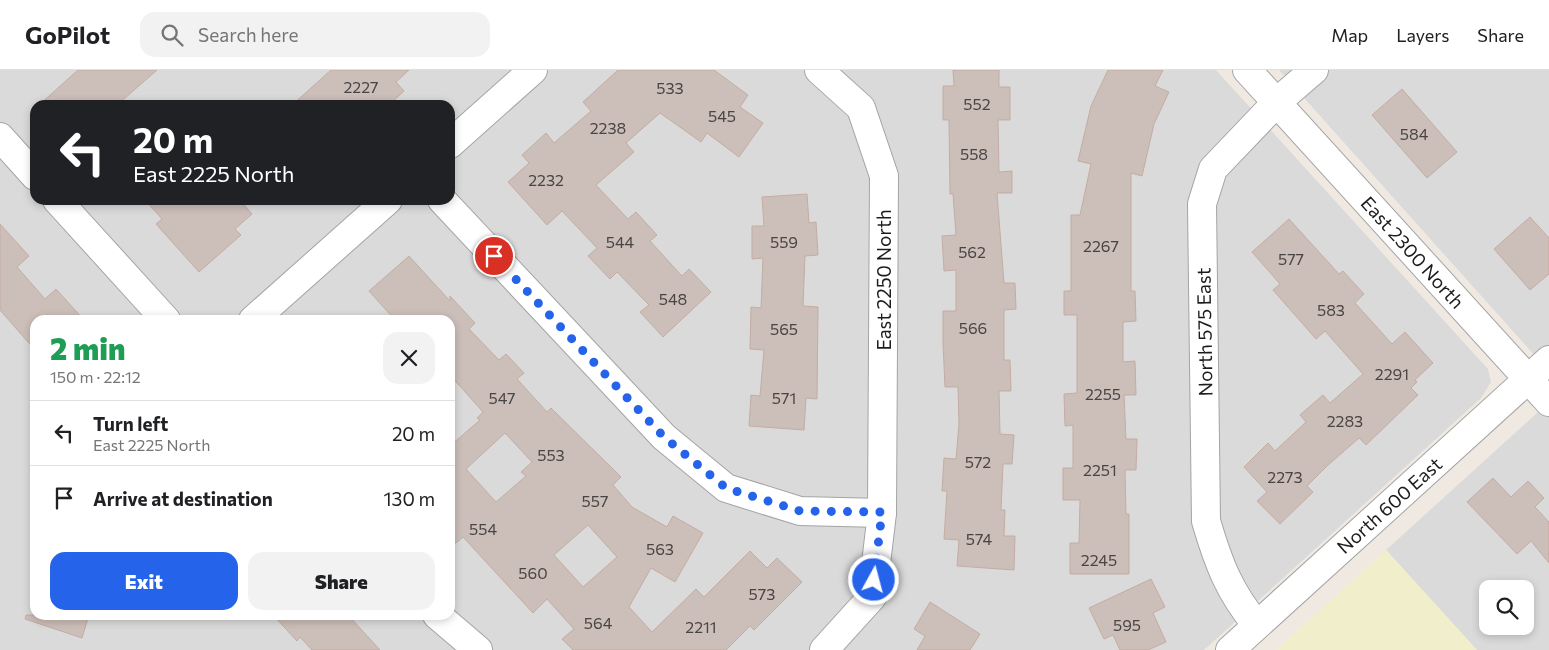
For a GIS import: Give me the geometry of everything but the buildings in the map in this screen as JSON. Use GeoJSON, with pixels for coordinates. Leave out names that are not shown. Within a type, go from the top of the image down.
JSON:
{"type":"FeatureCollection","features":[{"type":"Feature","properties":{"kind":"street"},"geometry":{"type":"LineString","coordinates":[[455,140],[533,70]]}},
{"type":"Feature","properties":{"kind":"street","name":"East 2250 North"},"geometry":{"type":"LineString","coordinates":[[819,70],[861,108],[884,176],[882,512]]}},
{"type":"Feature","properties":{"kind":"street","name":"East 2300 North"},"geometry":{"type":"LineString","coordinates":[[1247,70],[1549,402]]}},
{"type":"Feature","properties":{"kind":"street","name":"North 575 East"},"geometry":{"type":"LineString","coordinates":[[1257,625],[1240,606],[1220,568],[1206,521],[1202,204],[1213,169],[1277,102],[1314,70]]}},
{"type":"Feature","properties":{"kind":"street"},"geometry":{"type":"LineString","coordinates":[[0,138],[30,171]]}},
{"type":"Feature","properties":{"kind":"street"},"geometry":{"type":"LineString","coordinates":[[62,205],[161,315]]}},
{"type":"Feature","properties":{"kind":"street"},"geometry":{"type":"LineString","coordinates":[[259,315],[382,205]]}},
{"type":"Feature","properties":{"kind":"street"},"geometry":{"type":"LineString","coordinates":[[447,205],[664,437],[726,488],[800,511],[882,512],[872,596],[824,650]]}},
{"type":"Feature","properties":{"kind":"street","name":"North 600 East"},"geometry":{"type":"LineString","coordinates":[[1230,650],[1549,360]]}},
{"type":"Feature","properties":{"kind":"street"},"geometry":{"type":"LineString","coordinates":[[443,620],[478,650]]}},
{"type":"Feature","properties":{"kind":"shaded area"},"geometry":{"type":"Polygon","coordinates":[[[0,70],[1216,70],[1488,369],[1491,382],[1481,398],[1204,650],[0,650],[0,70]]]}},
{"type":"Feature","properties":{"kind":"shaded area"},"geometry":{"type":"Polygon","coordinates":[[[1279,70],[1549,70],[1549,345],[1536,357],[1279,70]]]}},
{"type":"Feature","properties":{"kind":"shaded area"},"geometry":{"type":"Polygon","coordinates":[[[1549,402],[1549,650],[1477,650],[1386,550],[1549,402]]]}},
{"type":"Feature","properties":{"kind":"shaded area"},"geometry":{"type":"Polygon","coordinates":[[[1386,550],[1477,650],[1276,650],[1386,550]]]}},
{"type":"Feature","properties":{"kind":"route"},"geometry":{"type":"LineString","coordinates":[[494,256],[664,437],[726,488],[800,511],[882,512],[874,580]]}}]}
